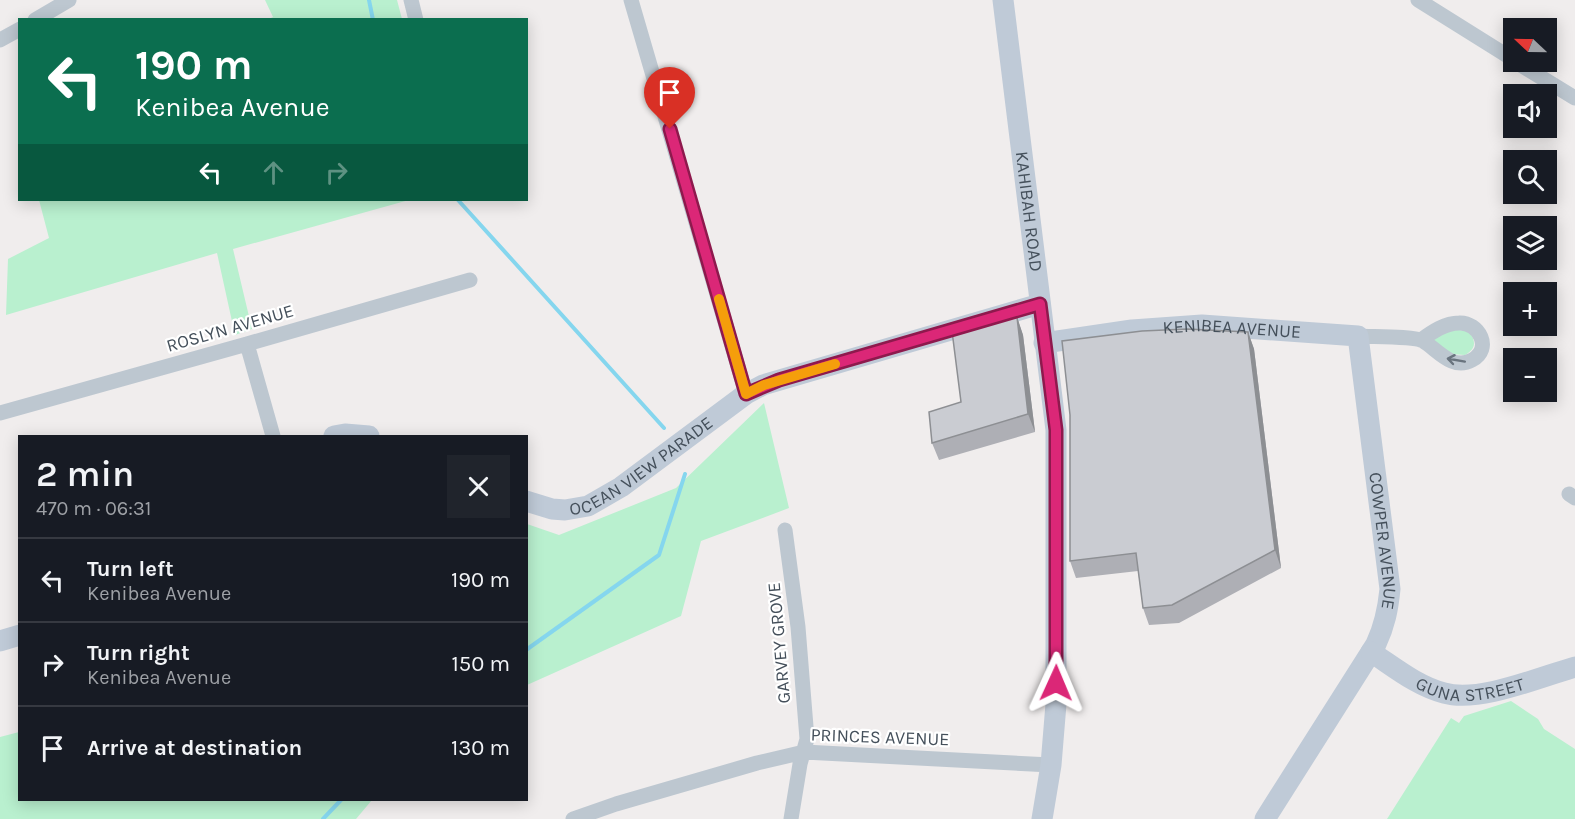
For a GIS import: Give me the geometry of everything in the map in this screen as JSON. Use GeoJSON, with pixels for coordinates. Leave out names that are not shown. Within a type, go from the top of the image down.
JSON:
{"type":"FeatureCollection","features":[{"type":"Feature","properties":{"kind":"main road","name":"KAHIBAH ROAD"},"geometry":{"type":"LineString","coordinates":[[1003,0],[1056,430],[1057,662],[1051,765],[1042,819]]}},
{"type":"Feature","properties":{"kind":"main road"},"geometry":{"type":"LineString","coordinates":[[746,394],[779,380],[1040,304]]}},
{"type":"Feature","properties":{"kind":"main road","name":"KENIBEA AVENUE"},"geometry":{"type":"LineString","coordinates":[[1044,343],[1132,330],[1202,325],[1358,336]]}},
{"type":"Feature","properties":{"kind":"main road","name":"COWPER AVENUE"},"geometry":{"type":"LineString","coordinates":[[1265,819],[1371,652],[1385,626],[1390,589],[1358,336]]}},
{"type":"Feature","properties":{"kind":"main road","name":"OCEAN VIEW PARADE"},"geometry":{"type":"LineString","coordinates":[[528,502],[552,509],[588,506],[621,487],[746,394]]}},
{"type":"Feature","properties":{"kind":"main road"},"geometry":{"type":"LineString","coordinates":[[340,435],[357,435]]}},
{"type":"Feature","properties":{"kind":"main road"},"geometry":{"type":"LineString","coordinates":[[0,641],[18,636]]}},
{"type":"Feature","properties":{"kind":"main road","name":"GUNA STREET"},"geometry":{"type":"LineString","coordinates":[[1371,652],[1412,680],[1443,693],[1460,696],[1478,696],[1575,666]]}},
{"type":"Feature","properties":{"kind":"street"},"geometry":{"type":"LineString","coordinates":[[38,18],[69,0]]}},
{"type":"Feature","properties":{"kind":"street"},"geometry":{"type":"LineString","coordinates":[[411,0],[416,18]]}},
{"type":"Feature","properties":{"kind":"street"},"geometry":{"type":"LineString","coordinates":[[631,0],[746,394]]}},
{"type":"Feature","properties":{"kind":"street"},"geometry":{"type":"LineString","coordinates":[[1418,0],[1503,53]]}},
{"type":"Feature","properties":{"kind":"street"},"geometry":{"type":"LineString","coordinates":[[0,40],[18,30]]}},
{"type":"Feature","properties":{"kind":"street"},"geometry":{"type":"LineString","coordinates":[[1533,72],[1575,98]]}},
{"type":"Feature","properties":{"kind":"street","name":"ROSLYN AVENUE"},"geometry":{"type":"LineString","coordinates":[[0,413],[470,280]]}},
{"type":"Feature","properties":{"kind":"street","name":"KENIBEA AVENUE"},"geometry":{"type":"LineString","coordinates":[[1358,336],[1421,340]]}},
{"type":"Feature","properties":{"kind":"street"},"geometry":{"type":"LineString","coordinates":[[247,344],[273,435]]}},
{"type":"Feature","properties":{"kind":"street","name":"GARVEY GROVE"},"geometry":{"type":"LineString","coordinates":[[785,530],[799,637],[807,739],[800,764],[791,819]]}},
{"type":"Feature","properties":{"kind":"street","name":"PRINCES AVENUE"},"geometry":{"type":"LineString","coordinates":[[573,819],[616,804],[804,752],[1051,765]]}},
{"type":"Feature","properties":{"kind":"green space"},"geometry":{"type":"Polygon","coordinates":[[[265,0],[397,0],[402,18],[271,18],[273,17],[265,0]]]}},
{"type":"Feature","properties":{"kind":"green space"},"geometry":{"type":"Polygon","coordinates":[[[39,201],[405,201],[233,249],[252,329],[235,335],[217,253],[6,315],[8,259],[49,238],[39,201]]]}},
{"type":"Feature","properties":{"kind":"green space"},"geometry":{"type":"Polygon","coordinates":[[[1454,329],[1470,332],[1472,336],[1473,348],[1465,355],[1450,354],[1430,340],[1454,329]]]}},
{"type":"Feature","properties":{"kind":"green space"},"geometry":{"type":"Polygon","coordinates":[[[764,403],[789,508],[701,541],[681,616],[528,685],[528,524],[559,535],[676,488],[764,403]]]}},
{"type":"Feature","properties":{"kind":"green space"},"geometry":{"type":"Polygon","coordinates":[[[1511,701],[1538,719],[1544,729],[1575,749],[1575,819],[1387,819],[1451,718],[1459,723],[1464,716],[1511,701]]]}},
{"type":"Feature","properties":{"kind":"green space"},"geometry":{"type":"Polygon","coordinates":[[[18,732],[18,801],[371,801],[356,819],[0,819],[0,737],[18,732]]]}},
{"type":"Feature","properties":{"kind":"building"},"geometry":{"type":"Polygon","coordinates":[[[1013,314],[1017,317],[1028,414],[932,443],[929,412],[961,402],[952,331],[1013,314]]]}},
{"type":"Feature","properties":{"kind":"building"},"geometry":{"type":"Polygon","coordinates":[[[1187,329],[1248,332],[1275,550],[1172,605],[1143,608],[1136,553],[1070,561],[1070,415],[1062,341],[1142,331],[1187,329]]]}},
{"type":"Feature","properties":{"kind":"waterway"},"geometry":{"type":"LineString","coordinates":[[369,0],[373,18]]}},
{"type":"Feature","properties":{"kind":"waterway"},"geometry":{"type":"LineString","coordinates":[[459,201],[664,428]]}},
{"type":"Feature","properties":{"kind":"waterway"},"geometry":{"type":"LineString","coordinates":[[528,649],[659,555],[685,474]]}},
{"type":"Feature","properties":{"kind":"waterway"},"geometry":{"type":"LineString","coordinates":[[323,819],[340,801]]}},
{"type":"Feature","properties":{"kind":"slow traffic"},"geometry":{"type":"LineString","coordinates":[[719,299],[746,394],[764,385],[835,364]]}},
{"type":"Feature","properties":{"kind":"route"},"geometry":{"type":"LineString","coordinates":[[670,129],[746,394],[779,380],[1040,304],[1056,430],[1056,683]]}}]}
